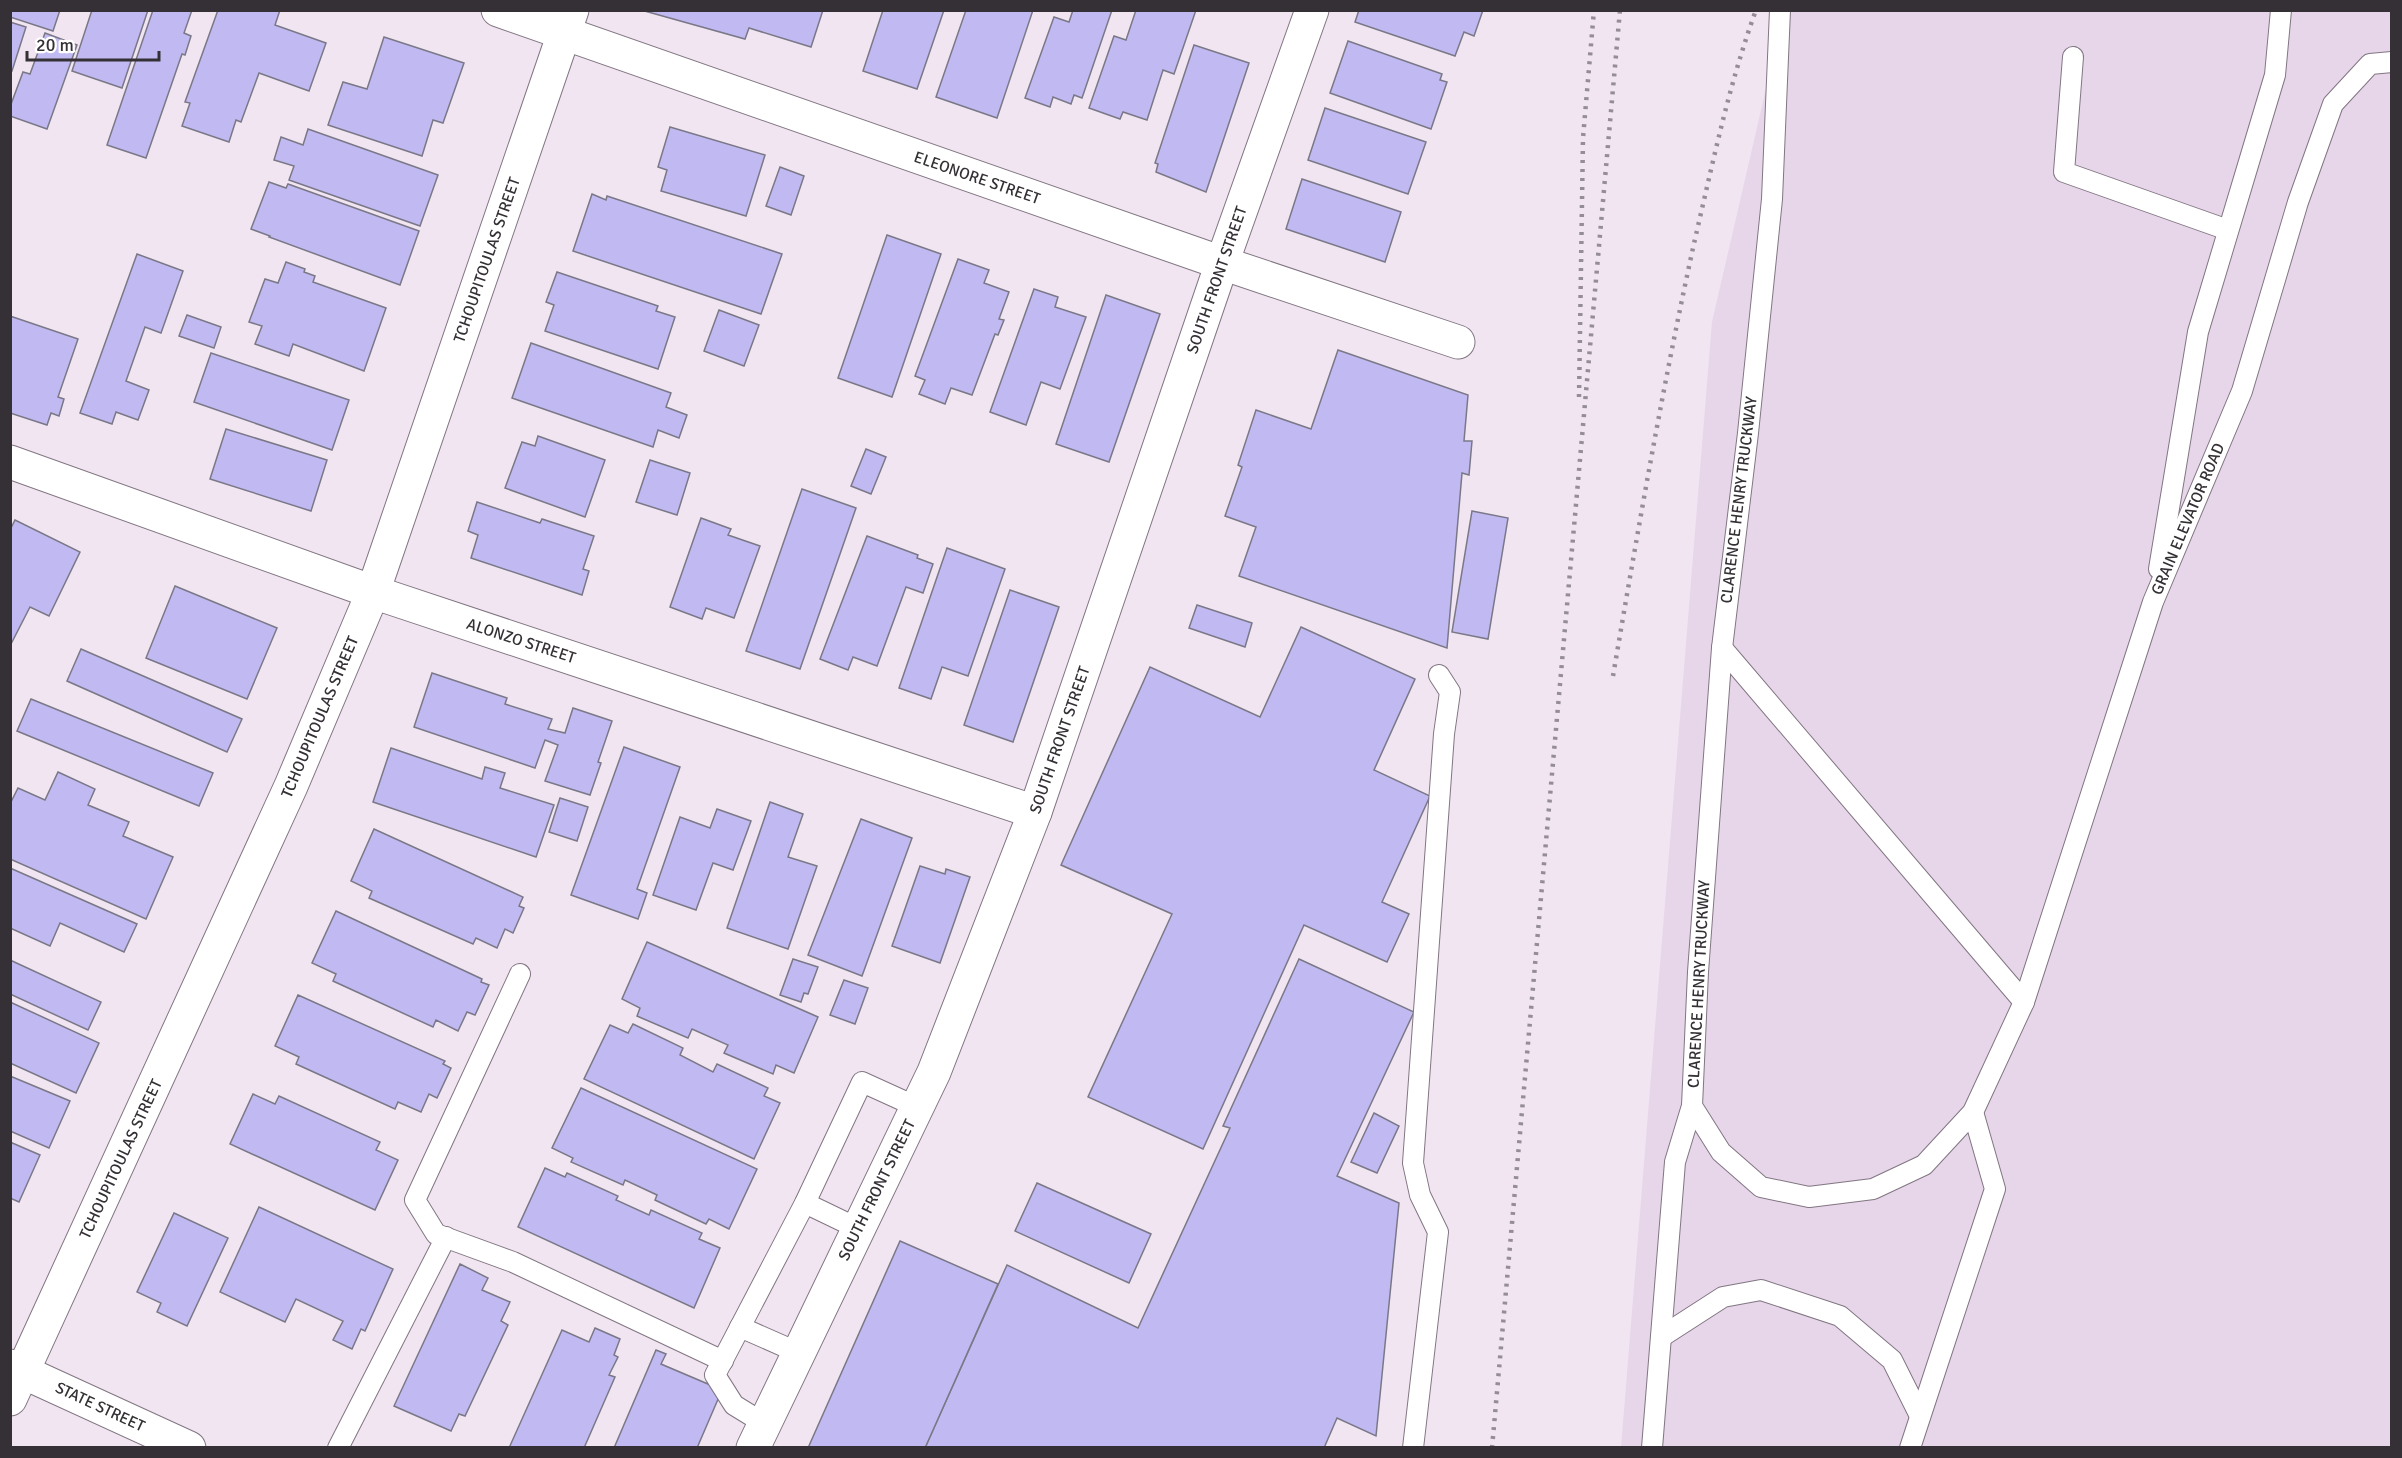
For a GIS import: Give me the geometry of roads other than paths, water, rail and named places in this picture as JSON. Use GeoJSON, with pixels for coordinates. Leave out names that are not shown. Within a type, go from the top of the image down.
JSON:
{"type":"FeatureCollection","features":[{"type":"Feature","properties":{"kind":"street","name":"ELEONORE STREET"},"geometry":{"type":"LineString","coordinates":[[498,10],[568,22],[1222,263],[1458,342]]}},
{"type":"Feature","properties":{"kind":"street","name":"SOUTH FRONT STREET"},"geometry":{"type":"LineString","coordinates":[[759,1436],[934,1072],[1035,812],[1222,263],[1312,10]]}},
{"type":"Feature","properties":{"kind":"street","name":"TCHOUPITOULAS STREET"},"geometry":{"type":"LineString","coordinates":[[15,1379],[291,786],[374,592],[568,22]]}},
{"type":"Feature","properties":{"kind":"street","name":"ALONZO STREET"},"geometry":{"type":"LineString","coordinates":[[10,462],[374,592],[1035,812]]}},
{"type":"Feature","properties":{"kind":"street","name":"STATE STREET"},"geometry":{"type":"LineString","coordinates":[[15,1379],[189,1448]]}},
{"type":"Feature","properties":{"kind":"lane","name":"CLARENCE HENRY TRUCKWAY"},"geometry":{"type":"LineString","coordinates":[[1780,10],[1772,199],[1748,433],[1722,648],[1698,972],[1692,1106],[1721,1152],[1761,1187],[1809,1197],[1873,1189],[1924,1165],[1973,1112],[2024,1002],[2153,602]]}},
{"type":"Feature","properties":{"kind":"lane","name":"GRAIN ELEVATOR ROAD"},"geometry":{"type":"LineString","coordinates":[[2153,602],[2198,332],[2275,75],[2281,10]]}},
{"type":"Feature","properties":{"kind":"lane"},"geometry":{"type":"LineString","coordinates":[[2073,57],[2064,172],[2228,230]]}},
{"type":"Feature","properties":{"kind":"lane","name":"GRAIN ELEVATOR ROAD"},"geometry":{"type":"LineString","coordinates":[[2153,602],[2242,391],[2298,202],[2333,104],[2370,64],[2391,62]]}},
{"type":"Feature","properties":{"kind":"lane"},"geometry":{"type":"LineString","coordinates":[[1722,648],[2024,1002]]}},
{"type":"Feature","properties":{"kind":"lane"},"geometry":{"type":"LineString","coordinates":[[1413,1448],[1438,1232],[1419,1195],[1413,1162],[1444,734],[1450,692],[1439,675]]}},
{"type":"Feature","properties":{"kind":"lane"},"geometry":{"type":"LineString","coordinates":[[520,974],[415,1200],[436,1234],[513,1262],[723,1361]]}},
{"type":"Feature","properties":{"kind":"lane"},"geometry":{"type":"LineString","coordinates":[[759,1436],[734,1405],[715,1375],[805,1203],[862,1082],[917,1107]]}},
{"type":"Feature","properties":{"kind":"lane"},"geometry":{"type":"LineString","coordinates":[[1652,1448],[1675,1162],[1692,1106]]}},
{"type":"Feature","properties":{"kind":"lane"},"geometry":{"type":"LineString","coordinates":[[1910,1448],[1995,1189],[1973,1112]]}},
{"type":"Feature","properties":{"kind":"lane"},"geometry":{"type":"LineString","coordinates":[[805,1203],[859,1229]]}},
{"type":"Feature","properties":{"kind":"lane"},"geometry":{"type":"LineString","coordinates":[[338,1448],[446,1237]]}},
{"type":"Feature","properties":{"kind":"lane"},"geometry":{"type":"LineString","coordinates":[[1661,1337],[1723,1297],[1761,1290],[1840,1316],[1892,1360],[1920,1416]]}},
{"type":"Feature","properties":{"kind":"lane"},"geometry":{"type":"LineString","coordinates":[[740,1327],[799,1353]]}},
{"type":"Feature","properties":{"kind":"railway"},"geometry":{"type":"LineString","coordinates":[[1579,397],[1583,138],[1594,10]]}},
{"type":"Feature","properties":{"kind":"railway"},"geometry":{"type":"LineString","coordinates":[[1492,1448],[1620,10]]}},
{"type":"Feature","properties":{"kind":"railway"},"geometry":{"type":"LineString","coordinates":[[1613,676],[1651,457],[1683,293],[1722,123],[1756,10]]}}]}
